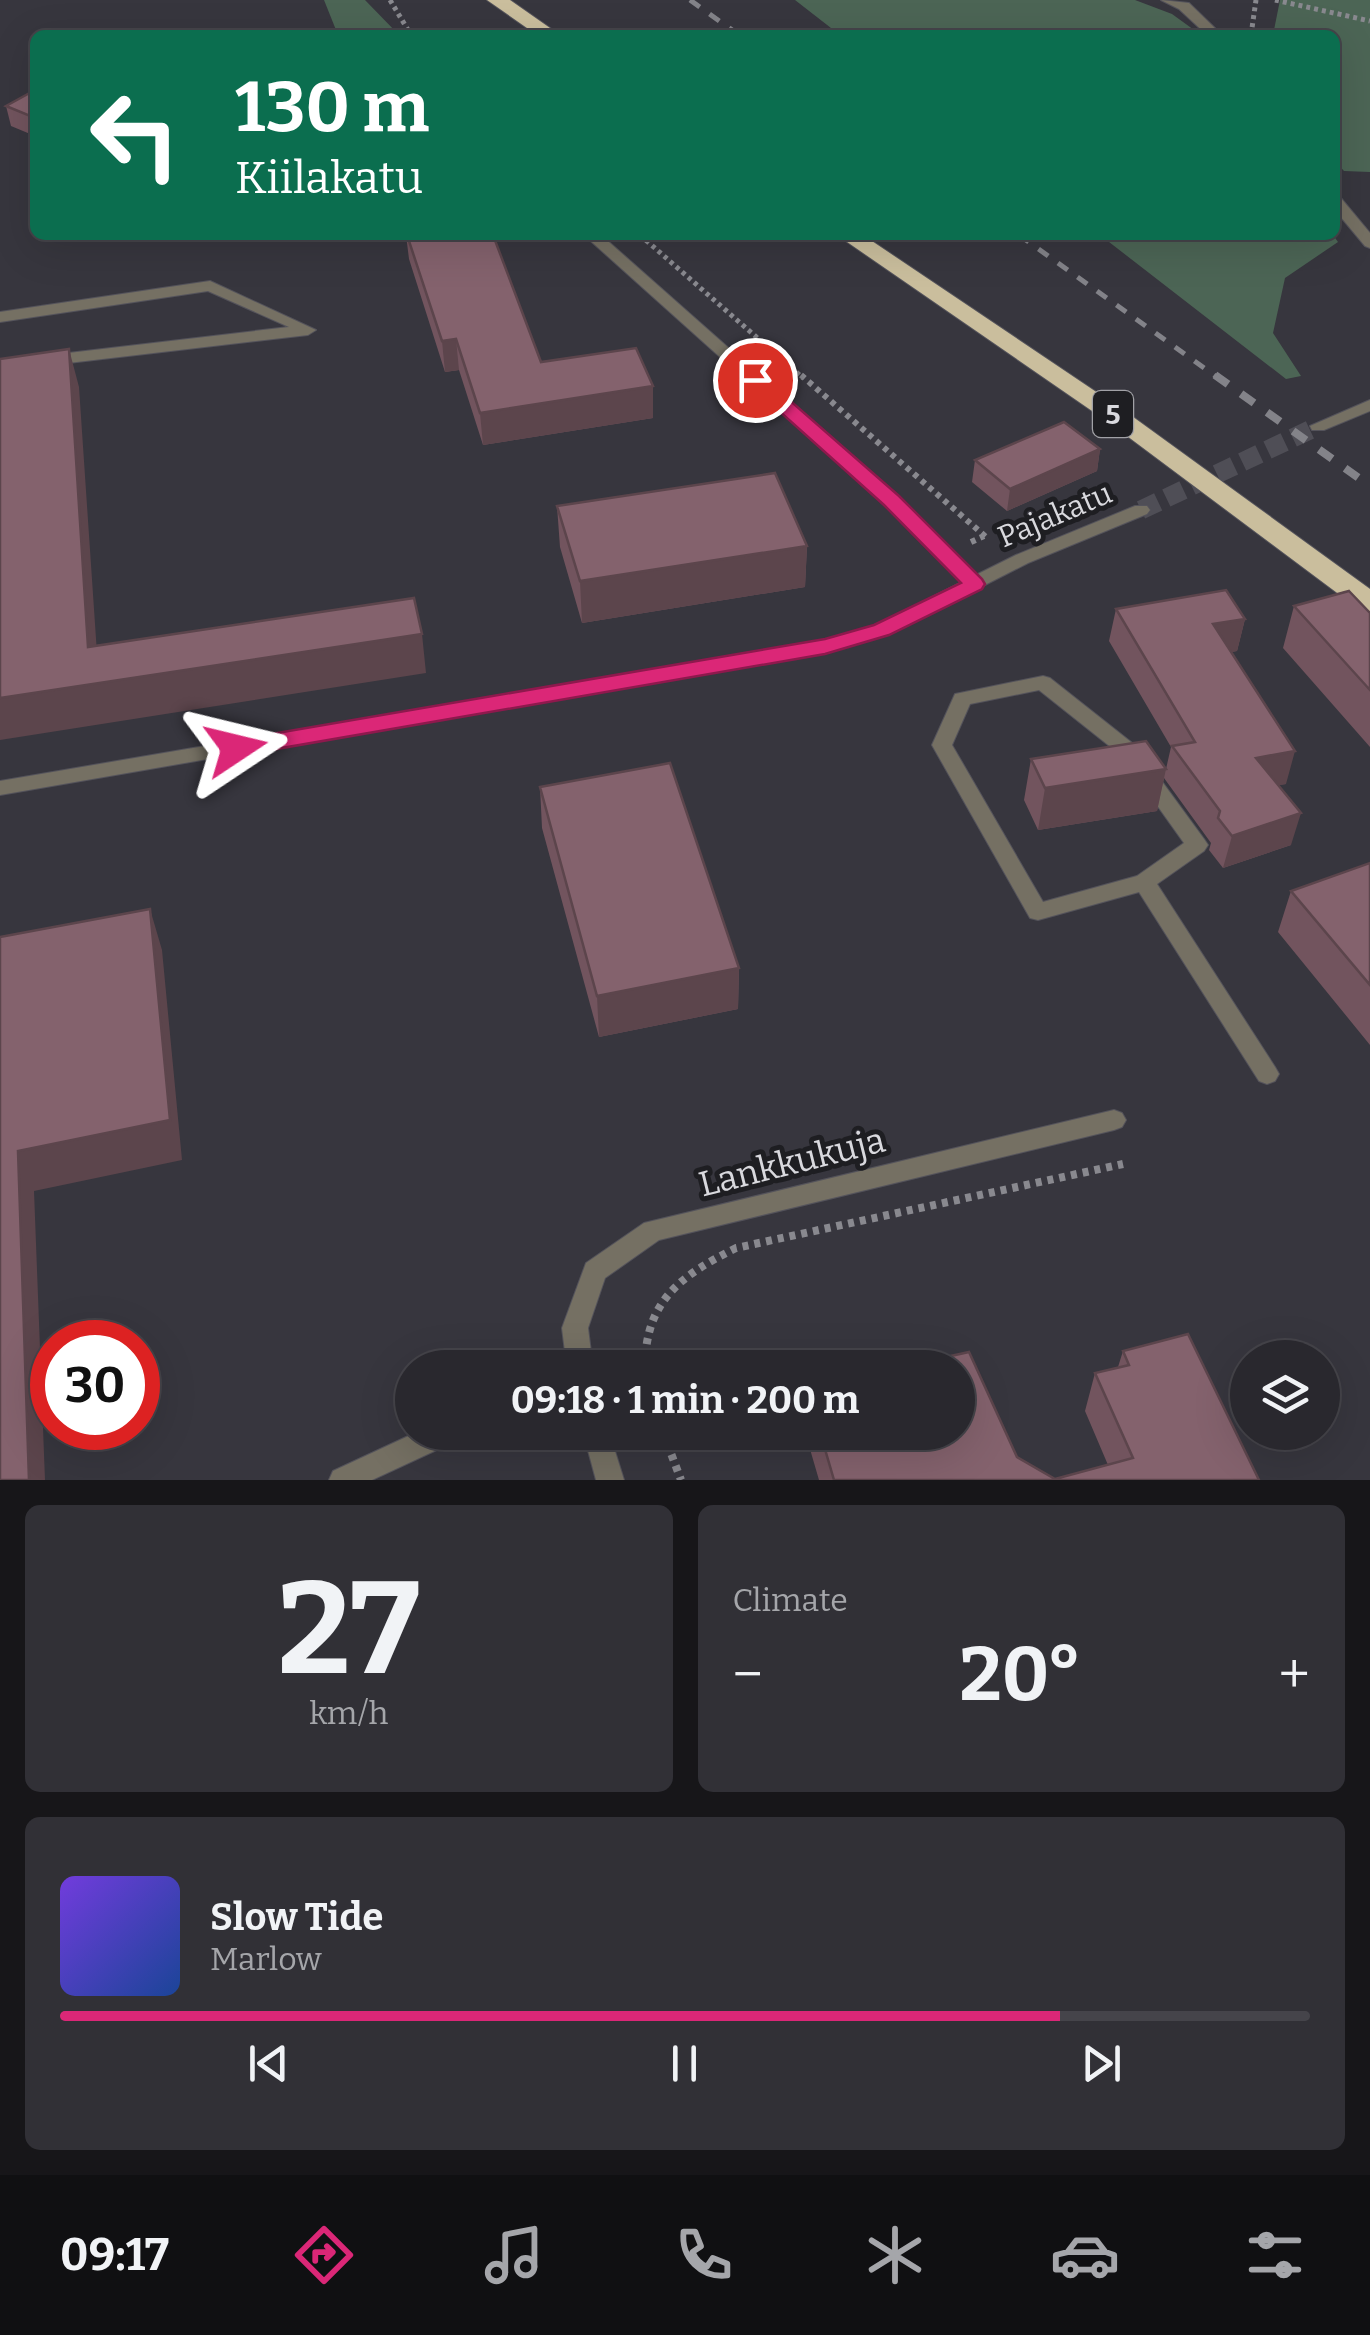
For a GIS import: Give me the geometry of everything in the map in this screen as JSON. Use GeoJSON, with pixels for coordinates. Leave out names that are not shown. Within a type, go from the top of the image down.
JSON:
{"type":"FeatureCollection","features":[{"type":"Feature","properties":{"kind":"highway"},"geometry":{"type":"LineString","coordinates":[[497,0],[543,30]]}},
{"type":"Feature","properties":{"kind":"highway","name":"5"},"geometry":{"type":"LineString","coordinates":[[855,240],[1120,419],[1370,603]]}},
{"type":"Feature","properties":{"kind":"street"},"geometry":{"type":"LineString","coordinates":[[1167,0],[1184,6],[1210,30]]}},
{"type":"Feature","properties":{"kind":"street"},"geometry":{"type":"LineString","coordinates":[[1340,206],[1370,243]]}},
{"type":"Feature","properties":{"kind":"street"},"geometry":{"type":"LineString","coordinates":[[598,240],[892,500],[975,584]]}},
{"type":"Feature","properties":{"kind":"street"},"geometry":{"type":"LineString","coordinates":[[0,317],[210,286],[308,330],[0,366]]}},
{"type":"Feature","properties":{"kind":"street"},"geometry":{"type":"LineString","coordinates":[[1318,426],[1370,405]]}},
{"type":"Feature","properties":{"kind":"street","name":"Pajakatu"},"geometry":{"type":"LineString","coordinates":[[0,788],[825,646],[882,630],[1022,559],[1141,510]]}},
{"type":"Feature","properties":{"kind":"street"},"geometry":{"type":"LineString","coordinates":[[1043,682],[1130,750],[1196,846],[1144,882],[1038,912],[942,745],[962,699],[1043,682]]}},
{"type":"Feature","properties":{"kind":"street"},"geometry":{"type":"LineString","coordinates":[[1144,882],[1267,1074]]}},
{"type":"Feature","properties":{"kind":"street","name":"Lankkukuja"},"geometry":{"type":"LineString","coordinates":[[578,1350],[575,1328],[595,1271],[653,1231],[1114,1120]]}},
{"type":"Feature","properties":{"kind":"street"},"geometry":{"type":"LineString","coordinates":[[343,1480],[408,1450]]}},
{"type":"Feature","properties":{"kind":"street"},"geometry":{"type":"LineString","coordinates":[[601,1450],[610,1480]]}},
{"type":"Feature","properties":{"kind":"path"},"geometry":{"type":"LineString","coordinates":[[390,0],[408,30]]}},
{"type":"Feature","properties":{"kind":"path"},"geometry":{"type":"LineString","coordinates":[[1251,30],[1256,0]]}},
{"type":"Feature","properties":{"kind":"path"},"geometry":{"type":"LineString","coordinates":[[1274,0],[1370,21]]}},
{"type":"Feature","properties":{"kind":"path"},"geometry":{"type":"LineString","coordinates":[[646,240],[984,536],[1022,559]]}},
{"type":"Feature","properties":{"kind":"path"},"geometry":{"type":"LineString","coordinates":[[643,1350],[658,1305],[692,1270],[736,1248],[1122,1164]]}},
{"type":"Feature","properties":{"kind":"path"},"geometry":{"type":"LineString","coordinates":[[670,1450],[681,1480]]}},
{"type":"Feature","properties":{"kind":"green space"},"geometry":{"type":"Polygon","coordinates":[[[324,0],[365,0],[394,30],[336,30],[324,0]]]}},
{"type":"Feature","properties":{"kind":"green space"},"geometry":{"type":"Polygon","coordinates":[[[795,0],[1135,0],[1172,14],[1194,30],[834,30],[795,0]]]}},
{"type":"Feature","properties":{"kind":"green space"},"geometry":{"type":"Polygon","coordinates":[[[1280,0],[1370,0],[1370,172],[1344,171],[1340,167],[1340,30],[1274,30],[1280,0]]]}},
{"type":"Feature","properties":{"kind":"green space"},"geometry":{"type":"Polygon","coordinates":[[[1106,240],[1337,240],[1285,278],[1273,333],[1301,376],[1286,379],[1106,240]]]}},
{"type":"Feature","properties":{"kind":"building"},"geometry":{"type":"Polygon","coordinates":[[[30,93],[30,116],[6,106],[30,93]]]}},
{"type":"Feature","properties":{"kind":"building"},"geometry":{"type":"Polygon","coordinates":[[[409,240],[495,240],[541,362],[636,348],[653,386],[480,413],[456,339],[442,341],[409,240]]]}},
{"type":"Feature","properties":{"kind":"building"},"geometry":{"type":"Polygon","coordinates":[[[69,349],[88,647],[414,598],[422,634],[0,698],[0,359],[69,349]]]}},
{"type":"Feature","properties":{"kind":"building"},"geometry":{"type":"Polygon","coordinates":[[[1064,422],[1100,449],[1010,489],[975,460],[1064,422]]]}},
{"type":"Feature","properties":{"kind":"building"},"geometry":{"type":"Polygon","coordinates":[[[775,473],[807,546],[580,581],[557,506],[775,473]]]}},
{"type":"Feature","properties":{"kind":"building"},"geometry":{"type":"Polygon","coordinates":[[[1226,590],[1245,619],[1213,624],[1295,751],[1256,758],[1301,813],[1232,836],[1218,818],[1220,811],[1172,746],[1195,742],[1116,609],[1226,590]]]}},
{"type":"Feature","properties":{"kind":"building"},"geometry":{"type":"Polygon","coordinates":[[[1349,591],[1370,613],[1370,690],[1294,606],[1349,591]]]}},
{"type":"Feature","properties":{"kind":"building"},"geometry":{"type":"Polygon","coordinates":[[[1146,741],[1166,769],[1045,788],[1031,759],[1146,741]]]}},
{"type":"Feature","properties":{"kind":"building"},"geometry":{"type":"Polygon","coordinates":[[[670,763],[739,968],[597,996],[540,787],[670,763]]]}},
{"type":"Feature","properties":{"kind":"building"},"geometry":{"type":"Polygon","coordinates":[[[1370,863],[1370,985],[1291,891],[1370,863]]]}},
{"type":"Feature","properties":{"kind":"building"},"geometry":{"type":"Polygon","coordinates":[[[150,909],[170,1120],[18,1151],[29,1480],[0,1480],[0,937],[150,909]]]}},
{"type":"Feature","properties":{"kind":"building"},"geometry":{"type":"Polygon","coordinates":[[[1188,1334],[1230,1420],[1230,1450],[1244,1450],[1259,1480],[834,1480],[825,1450],[975,1450],[975,1365],[1017,1457],[1055,1479],[1133,1458],[1095,1373],[1129,1365],[1123,1351],[1188,1334]]]}},
{"type":"Feature","properties":{"kind":"tunnel"},"geometry":{"type":"LineString","coordinates":[[1141,510],[1318,426]]}},
{"type":"Feature","properties":{"kind":"railway"},"geometry":{"type":"LineString","coordinates":[[690,0],[732,30]]}},
{"type":"Feature","properties":{"kind":"railway"},"geometry":{"type":"LineString","coordinates":[[1026,240],[1218,378]]}},
{"type":"Feature","properties":{"kind":"railway"},"geometry":{"type":"LineString","coordinates":[[1215,375],[1370,486]]}},
{"type":"Feature","properties":{"kind":"route"},"geometry":{"type":"LineString","coordinates":[[236,748],[825,646],[882,630],[975,584],[892,500],[755,380]]}}]}
